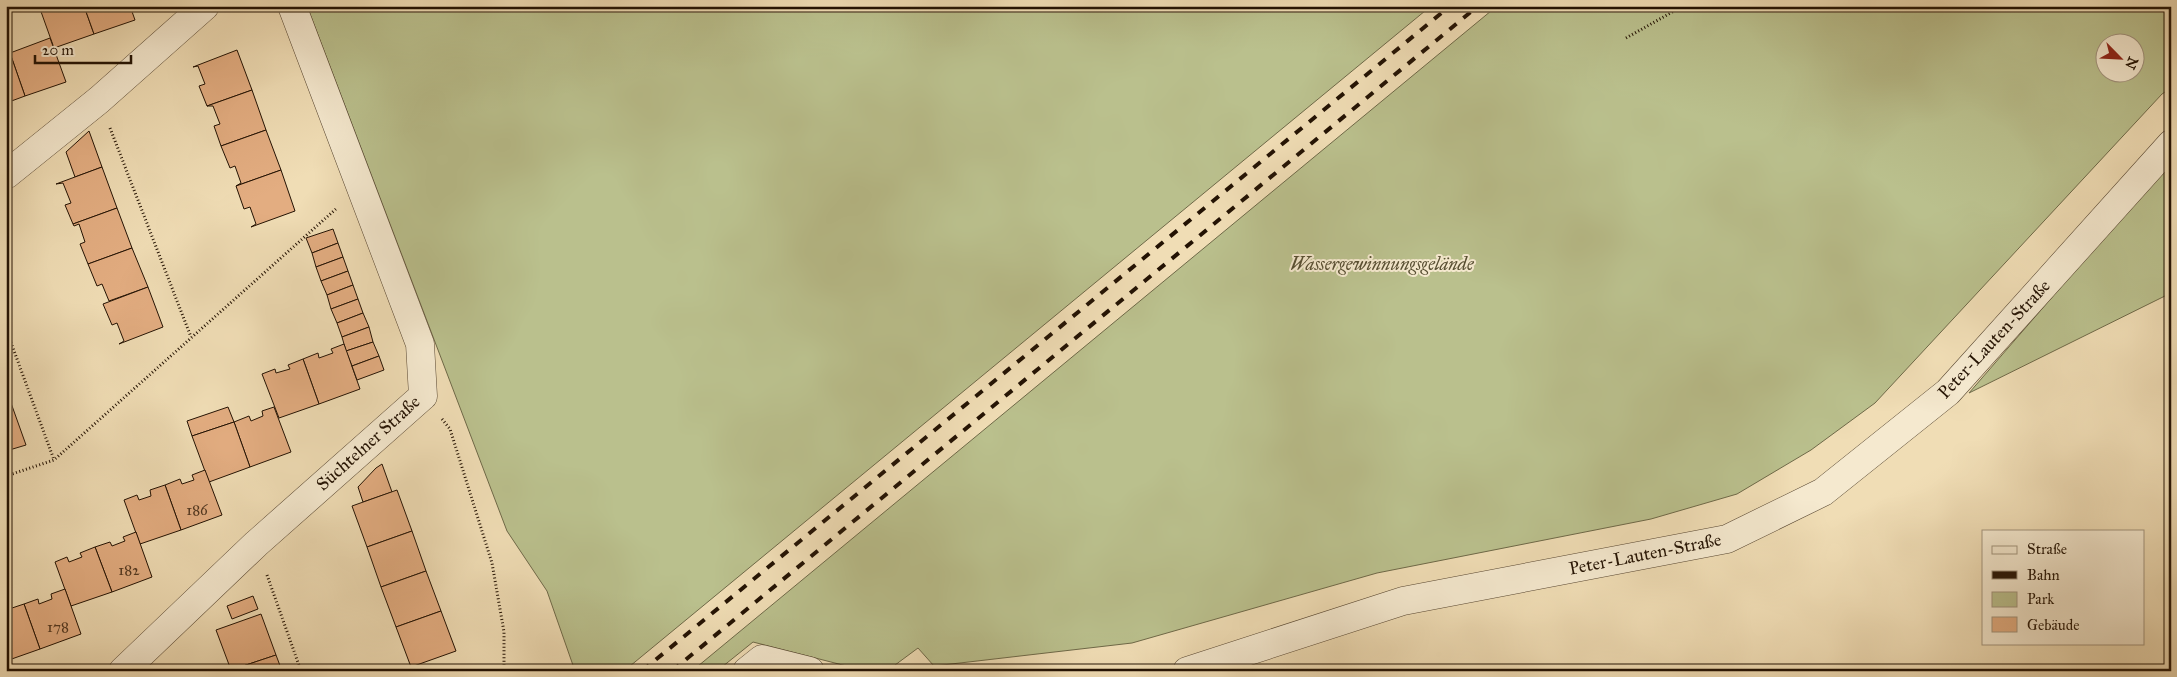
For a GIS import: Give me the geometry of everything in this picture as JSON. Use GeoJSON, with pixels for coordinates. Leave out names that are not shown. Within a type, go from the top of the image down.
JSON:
{"type":"FeatureCollection","features":[{"type":"Feature","properties":{"kind":"street"},"geometry":{"type":"LineString","coordinates":[[6,175],[99,100],[205,6]]}},
{"type":"Feature","properties":{"kind":"street","name":"Süchtelner Straße"},"geometry":{"type":"LineString","coordinates":[[123,671],[256,544],[423,396],[420,344],[292,6]]}},
{"type":"Feature","properties":{"kind":"street","name":"Peter-Lauten-Straße"},"geometry":{"type":"LineString","coordinates":[[1187,671],[1403,601],[1727,539],[1823,492],[1948,392],[2171,144]]}},
{"type":"Feature","properties":{"kind":"street"},"geometry":{"type":"LineString","coordinates":[[747,671],[762,660],[810,671]]}},
{"type":"Feature","properties":{"kind":"path"},"geometry":{"type":"LineString","coordinates":[[1626,38],[1683,6]]}},
{"type":"Feature","properties":{"kind":"path"},"geometry":{"type":"LineString","coordinates":[[99,100],[191,338]]}},
{"type":"Feature","properties":{"kind":"path"},"geometry":{"type":"LineString","coordinates":[[6,476],[54,460],[360,187]]}},
{"type":"Feature","properties":{"kind":"path"},"geometry":{"type":"LineString","coordinates":[[6,329],[54,460]]}},
{"type":"Feature","properties":{"kind":"path"},"geometry":{"type":"LineString","coordinates":[[423,396],[450,428],[492,563],[504,632],[504,671]]}},
{"type":"Feature","properties":{"kind":"path"},"geometry":{"type":"LineString","coordinates":[[256,544],[301,671]]}},
{"type":"Feature","properties":{"kind":"green space"},"geometry":{"type":"Polygon","coordinates":[[[307,6],[1431,6],[624,671],[575,671],[547,591],[507,531],[307,6]]]}},
{"type":"Feature","properties":{"kind":"green space","name":"Wassergewinnungsgelände"},"geometry":{"type":"Polygon","coordinates":[[[1497,6],[2171,6],[2171,88],[2162,94],[1875,403],[1811,450],[1737,494],[1651,519],[1377,573],[1132,643],[934,666],[918,648],[887,671],[866,671],[753,642],[717,671],[692,671],[1497,6]]]}},
{"type":"Feature","properties":{"kind":"green space"},"geometry":{"type":"Polygon","coordinates":[[[2171,160],[2171,293],[1969,393],[2171,160]]]}},
{"type":"Feature","properties":{"kind":"building"},"geometry":{"type":"Polygon","coordinates":[[[39,6],[84,6],[94,34],[54,48],[39,6]]]}},
{"type":"Feature","properties":{"kind":"building"},"geometry":{"type":"Polygon","coordinates":[[[84,6],[130,6],[135,20],[94,34],[84,6]]]}},
{"type":"Feature","properties":{"kind":"building"},"geometry":{"type":"Polygon","coordinates":[[[50,38],[66,82],[25,96],[10,53],[50,38]]]}},
{"type":"Feature","properties":{"kind":"building"},"geometry":{"type":"Polygon","coordinates":[[[237,50],[252,90],[207,106],[199,86],[205,84],[198,66],[193,67],[237,50]]]}},
{"type":"Feature","properties":{"kind":"building"},"geometry":{"type":"Polygon","coordinates":[[[10,53],[25,96],[6,103],[6,54],[10,53]]]}},
{"type":"Feature","properties":{"kind":"building"},"geometry":{"type":"Polygon","coordinates":[[[252,90],[266,130],[221,146],[214,126],[220,124],[213,106],[207,106],[252,90]]]}},
{"type":"Feature","properties":{"kind":"building"},"geometry":{"type":"Polygon","coordinates":[[[266,130],[281,170],[236,186],[241,183],[235,166],[230,168],[221,146],[266,130]]]}},
{"type":"Feature","properties":{"kind":"building"},"geometry":{"type":"Polygon","coordinates":[[[89,131],[102,167],[75,177],[66,152],[89,131]]]}},
{"type":"Feature","properties":{"kind":"building"},"geometry":{"type":"Polygon","coordinates":[[[102,167],[117,208],[73,224],[65,205],[71,203],[63,183],[56,184],[102,167]]]}},
{"type":"Feature","properties":{"kind":"building"},"geometry":{"type":"Polygon","coordinates":[[[281,170],[295,211],[251,227],[256,224],[250,207],[244,209],[236,186],[281,170]]]}},
{"type":"Feature","properties":{"kind":"building"},"geometry":{"type":"Polygon","coordinates":[[[117,208],[132,248],[88,264],[80,244],[85,242],[79,224],[74,226],[73,224],[117,208]]]}},
{"type":"Feature","properties":{"kind":"building"},"geometry":{"type":"Polygon","coordinates":[[[333,229],[338,243],[312,253],[306,238],[333,229]]]}},
{"type":"Feature","properties":{"kind":"building"},"geometry":{"type":"Polygon","coordinates":[[[338,243],[343,257],[316,267],[312,253],[338,243]]]}},
{"type":"Feature","properties":{"kind":"building"},"geometry":{"type":"Polygon","coordinates":[[[132,248],[148,287],[109,301],[102,284],[97,286],[88,264],[132,248]]]}},
{"type":"Feature","properties":{"kind":"building"},"geometry":{"type":"Polygon","coordinates":[[[343,257],[348,271],[321,281],[316,267],[343,257]]]}},
{"type":"Feature","properties":{"kind":"building"},"geometry":{"type":"Polygon","coordinates":[[[348,271],[353,285],[327,295],[321,281],[348,271]]]}},
{"type":"Feature","properties":{"kind":"building"},"geometry":{"type":"Polygon","coordinates":[[[353,285],[358,299],[331,309],[327,295],[353,285]]]}},
{"type":"Feature","properties":{"kind":"building"},"geometry":{"type":"Polygon","coordinates":[[[148,287],[163,327],[119,344],[124,341],[117,323],[112,325],[103,304],[148,287]]]}},
{"type":"Feature","properties":{"kind":"building"},"geometry":{"type":"Polygon","coordinates":[[[358,299],[363,313],[337,323],[331,309],[358,299]]]}},
{"type":"Feature","properties":{"kind":"building"},"geometry":{"type":"Polygon","coordinates":[[[363,313],[369,327],[342,337],[337,323],[363,313]]]}},
{"type":"Feature","properties":{"kind":"building"},"geometry":{"type":"Polygon","coordinates":[[[369,327],[373,342],[346,351],[342,337],[369,327]]]}},
{"type":"Feature","properties":{"kind":"building"},"geometry":{"type":"Polygon","coordinates":[[[373,342],[379,356],[352,366],[346,351],[373,342]]]}},
{"type":"Feature","properties":{"kind":"building"},"geometry":{"type":"Polygon","coordinates":[[[344,344],[360,389],[319,404],[303,359],[318,353],[319,358],[333,353],[331,349],[344,344]]]}},
{"type":"Feature","properties":{"kind":"building"},"geometry":{"type":"Polygon","coordinates":[[[379,356],[384,370],[357,380],[352,366],[379,356]]]}},
{"type":"Feature","properties":{"kind":"building"},"geometry":{"type":"Polygon","coordinates":[[[303,359],[319,404],[279,418],[262,374],[275,369],[276,373],[290,369],[288,365],[303,359]]]}},
{"type":"Feature","properties":{"kind":"building"},"geometry":{"type":"Polygon","coordinates":[[[11,403],[26,445],[6,451],[6,405],[11,403]]]}},
{"type":"Feature","properties":{"kind":"building"},"geometry":{"type":"Polygon","coordinates":[[[228,407],[234,422],[192,436],[187,421],[228,407]]]}},
{"type":"Feature","properties":{"kind":"building"},"geometry":{"type":"Polygon","coordinates":[[[274,407],[291,452],[250,467],[234,422],[249,416],[251,421],[263,416],[262,411],[274,407]]]}},
{"type":"Feature","properties":{"kind":"building"},"geometry":{"type":"Polygon","coordinates":[[[234,422],[250,467],[209,482],[192,436],[234,422]]]}},
{"type":"Feature","properties":{"kind":"building"},"geometry":{"type":"Polygon","coordinates":[[[382,464],[392,492],[363,502],[358,487],[382,464]]]}},
{"type":"Feature","properties":{"kind":"building"},"geometry":{"type":"Polygon","coordinates":[[[205,470],[222,515],[181,530],[165,485],[180,479],[182,484],[194,480],[192,475],[205,470]]]}},
{"type":"Feature","properties":{"kind":"building"},"geometry":{"type":"Polygon","coordinates":[[[165,485],[181,530],[140,544],[124,500],[137,495],[139,500],[151,496],[150,490],[165,485]]]}},
{"type":"Feature","properties":{"kind":"building"},"geometry":{"type":"Polygon","coordinates":[[[397,490],[412,531],[367,547],[352,506],[397,490]]]}},
{"type":"Feature","properties":{"kind":"building"},"geometry":{"type":"Polygon","coordinates":[[[412,531],[426,571],[381,587],[367,547],[412,531]]]}},
{"type":"Feature","properties":{"kind":"building"},"geometry":{"type":"Polygon","coordinates":[[[136,532],[152,577],[112,592],[95,547],[110,542],[112,546],[125,541],[123,537],[136,532]]]}},
{"type":"Feature","properties":{"kind":"building"},"geometry":{"type":"Polygon","coordinates":[[[95,547],[112,592],[71,606],[55,562],[67,557],[69,562],[82,557],[80,553],[95,547]]]}},
{"type":"Feature","properties":{"kind":"building"},"geometry":{"type":"Polygon","coordinates":[[[426,571],[441,611],[396,627],[381,587],[426,571]]]}},
{"type":"Feature","properties":{"kind":"building"},"geometry":{"type":"Polygon","coordinates":[[[65,589],[81,634],[40,649],[24,604],[38,599],[39,604],[52,599],[51,594],[65,589]]]}},
{"type":"Feature","properties":{"kind":"building"},"geometry":{"type":"Polygon","coordinates":[[[253,596],[258,609],[232,619],[227,606],[253,596]]]}},
{"type":"Feature","properties":{"kind":"building"},"geometry":{"type":"Polygon","coordinates":[[[24,604],[40,649],[6,661],[6,615],[10,614],[9,609],[24,604]]]}},
{"type":"Feature","properties":{"kind":"building"},"geometry":{"type":"Polygon","coordinates":[[[441,611],[456,651],[411,667],[396,627],[441,611]]]}},
{"type":"Feature","properties":{"kind":"building"},"geometry":{"type":"Polygon","coordinates":[[[261,614],[276,655],[231,670],[216,630],[261,614]]]}},
{"type":"Feature","properties":{"kind":"building"},"geometry":{"type":"Polygon","coordinates":[[[276,655],[282,671],[231,670],[276,655]]]}},
{"type":"Feature","properties":{"kind":"railway"},"geometry":{"type":"LineString","coordinates":[[642,671],[1450,6]]}},
{"type":"Feature","properties":{"kind":"railway"},"geometry":{"type":"LineString","coordinates":[[672,671],[1478,6]]}}]}
